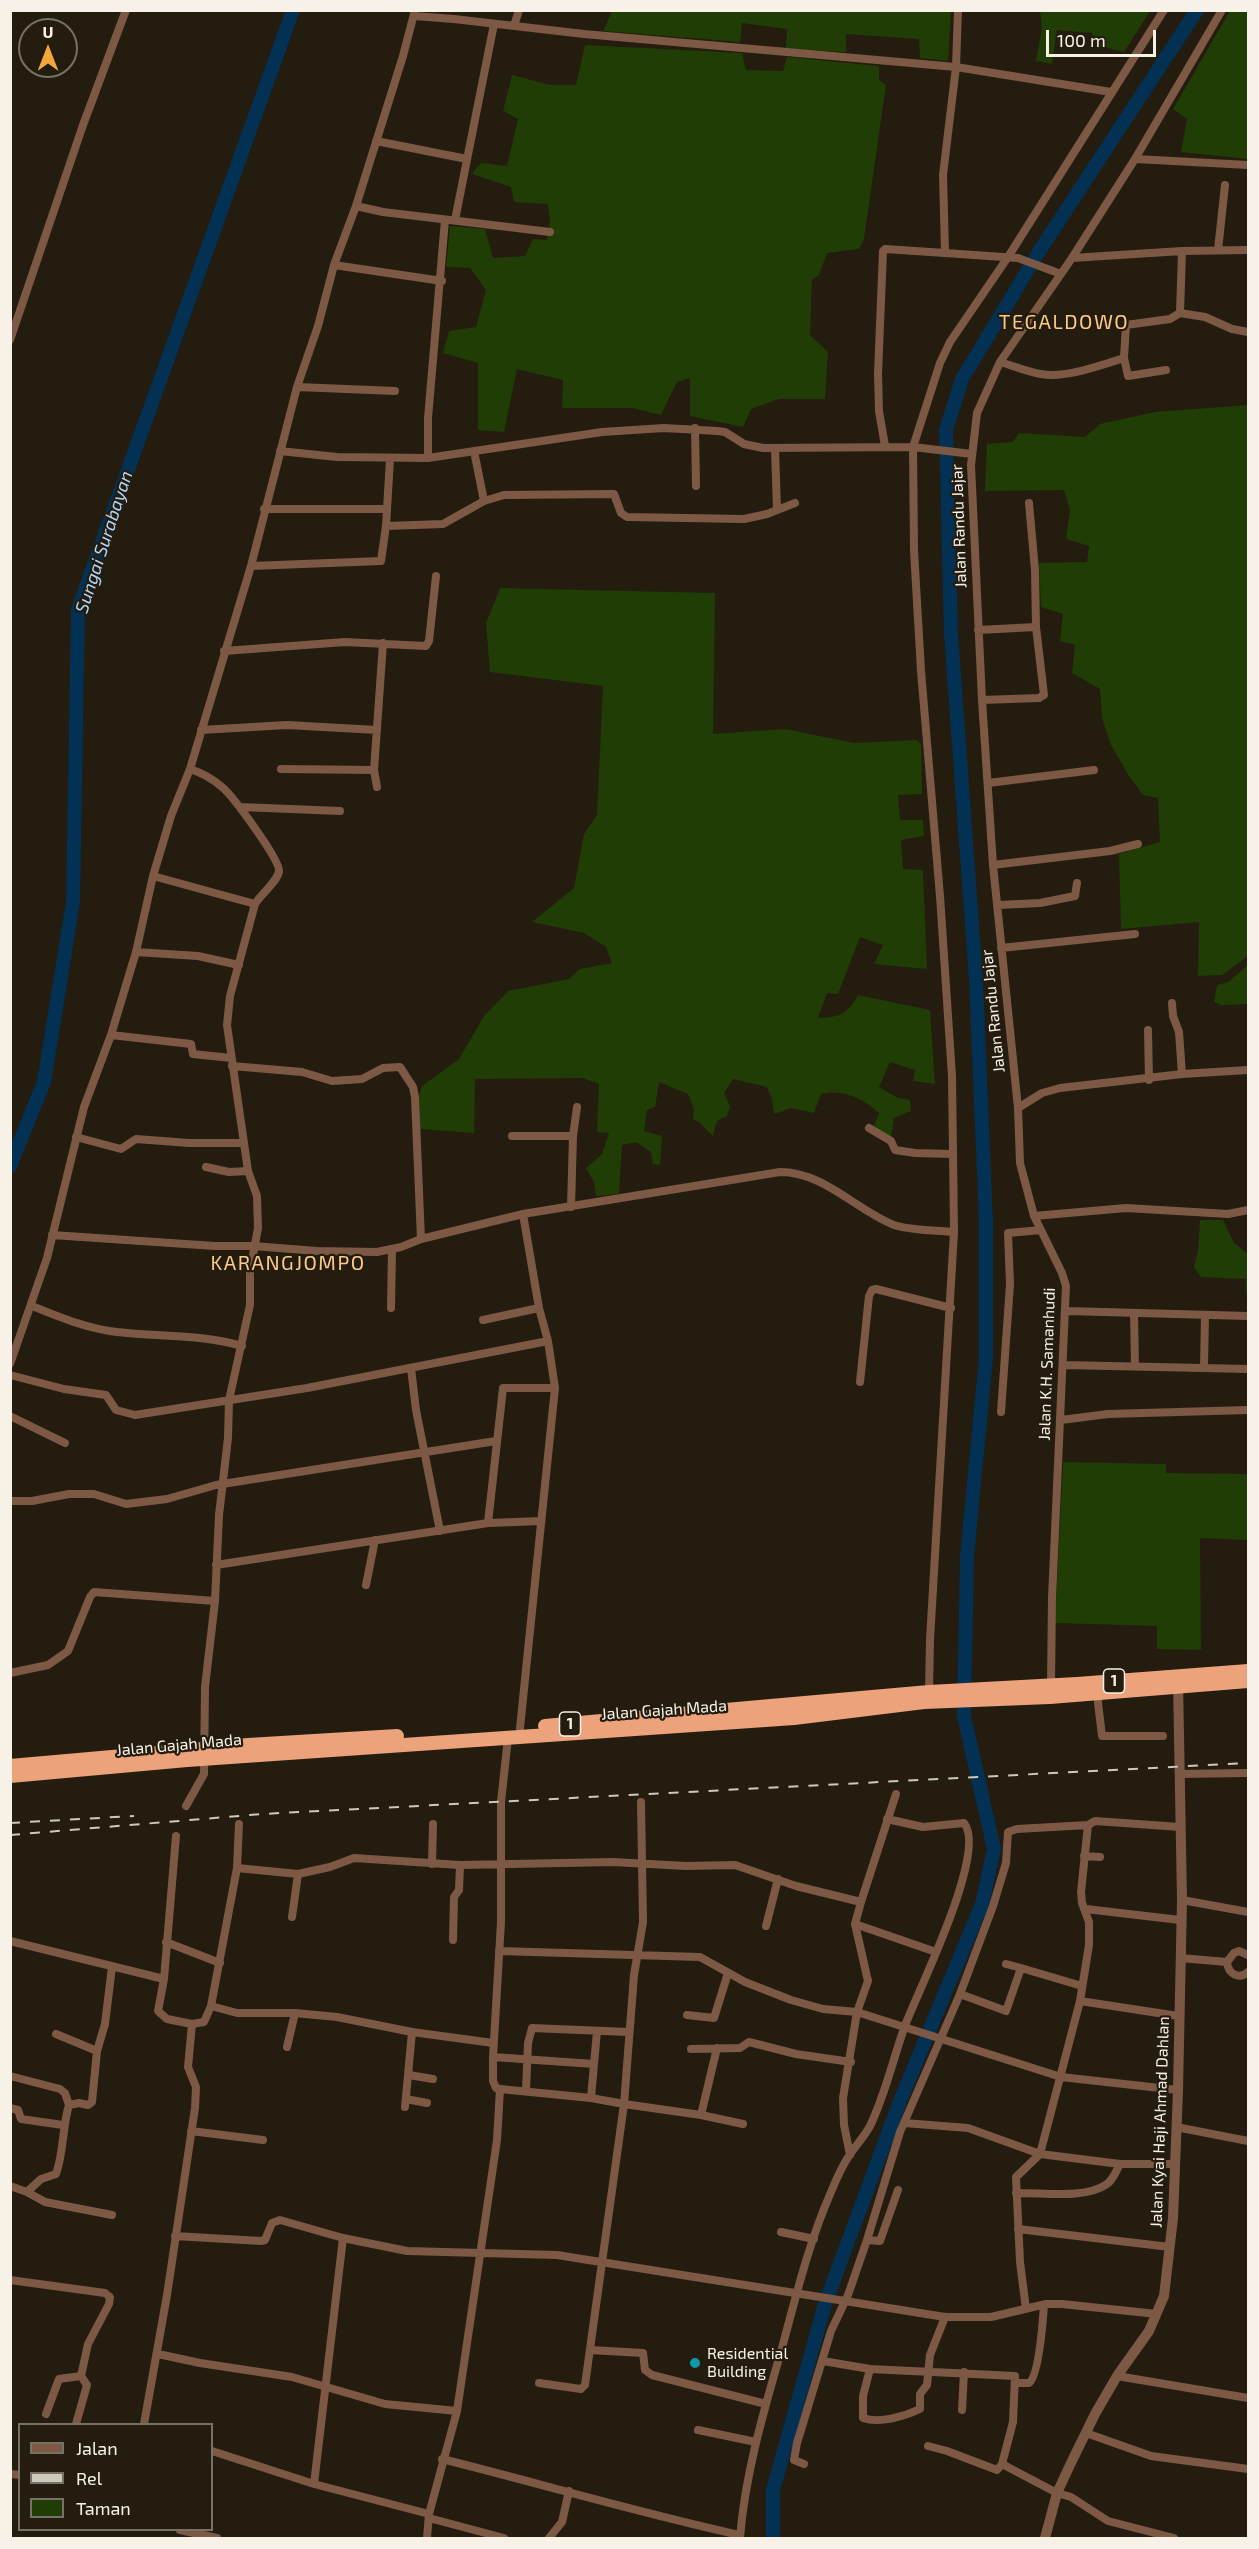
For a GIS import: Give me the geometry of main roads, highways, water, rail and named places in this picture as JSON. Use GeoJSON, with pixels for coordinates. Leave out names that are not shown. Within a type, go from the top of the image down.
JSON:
{"type":"FeatureCollection","features":[{"type":"Feature","properties":{"kind":"highway","name":"Jalan Gajah Mada"},"geometry":{"type":"LineString","coordinates":[[10,1766],[508,1738],[794,1718],[946,1696],[1099,1693],[1248,1671]]}},
{"type":"Feature","properties":{"kind":"highway","name":"Jalan Gajah Mada"},"geometry":{"type":"LineString","coordinates":[[979,1694],[1051,1685],[1248,1681]]}},
{"type":"Feature","properties":{"kind":"highway","name":"Jalan Gajah Mada"},"geometry":{"type":"LineString","coordinates":[[10,1776],[196,1754],[929,1692],[946,1696]]}},
{"type":"Feature","properties":{"kind":"waterway","name":"Sungai Surabayan"},"geometry":{"type":"LineString","coordinates":[[10,1166],[44,1082],[73,902],[78,609],[293,10]]}},
{"type":"Feature","properties":{"kind":"waterway"},"geometry":{"type":"LineString","coordinates":[[773,2538],[773,2490],[825,2304],[900,2101],[982,1904],[994,1849],[964,1716],[967,1556],[986,1358],[986,1223],[976,981],[951,634],[946,430],[962,379],[1040,250],[1197,10]]}},
{"type":"Feature","properties":{"kind":"railway"},"geometry":{"type":"LineString","coordinates":[[10,1835],[262,1814],[1248,1763]]}},
{"type":"Feature","properties":{"kind":"railway"},"geometry":{"type":"LineString","coordinates":[[10,1823],[134,1816]]}},
{"type":"Feature","properties":{"kind":"place","name":"Residential Building"},"geometry":{"type":"Point","coordinates":[695,2363]}},
{"type":"Feature","properties":{"kind":"district","name":"TEGALDOWO"},"geometry":{"type":"Point","coordinates":[1064,322]}},
{"type":"Feature","properties":{"kind":"district","name":"KARANGJOMPO"},"geometry":{"type":"Point","coordinates":[288,1263]}}]}
